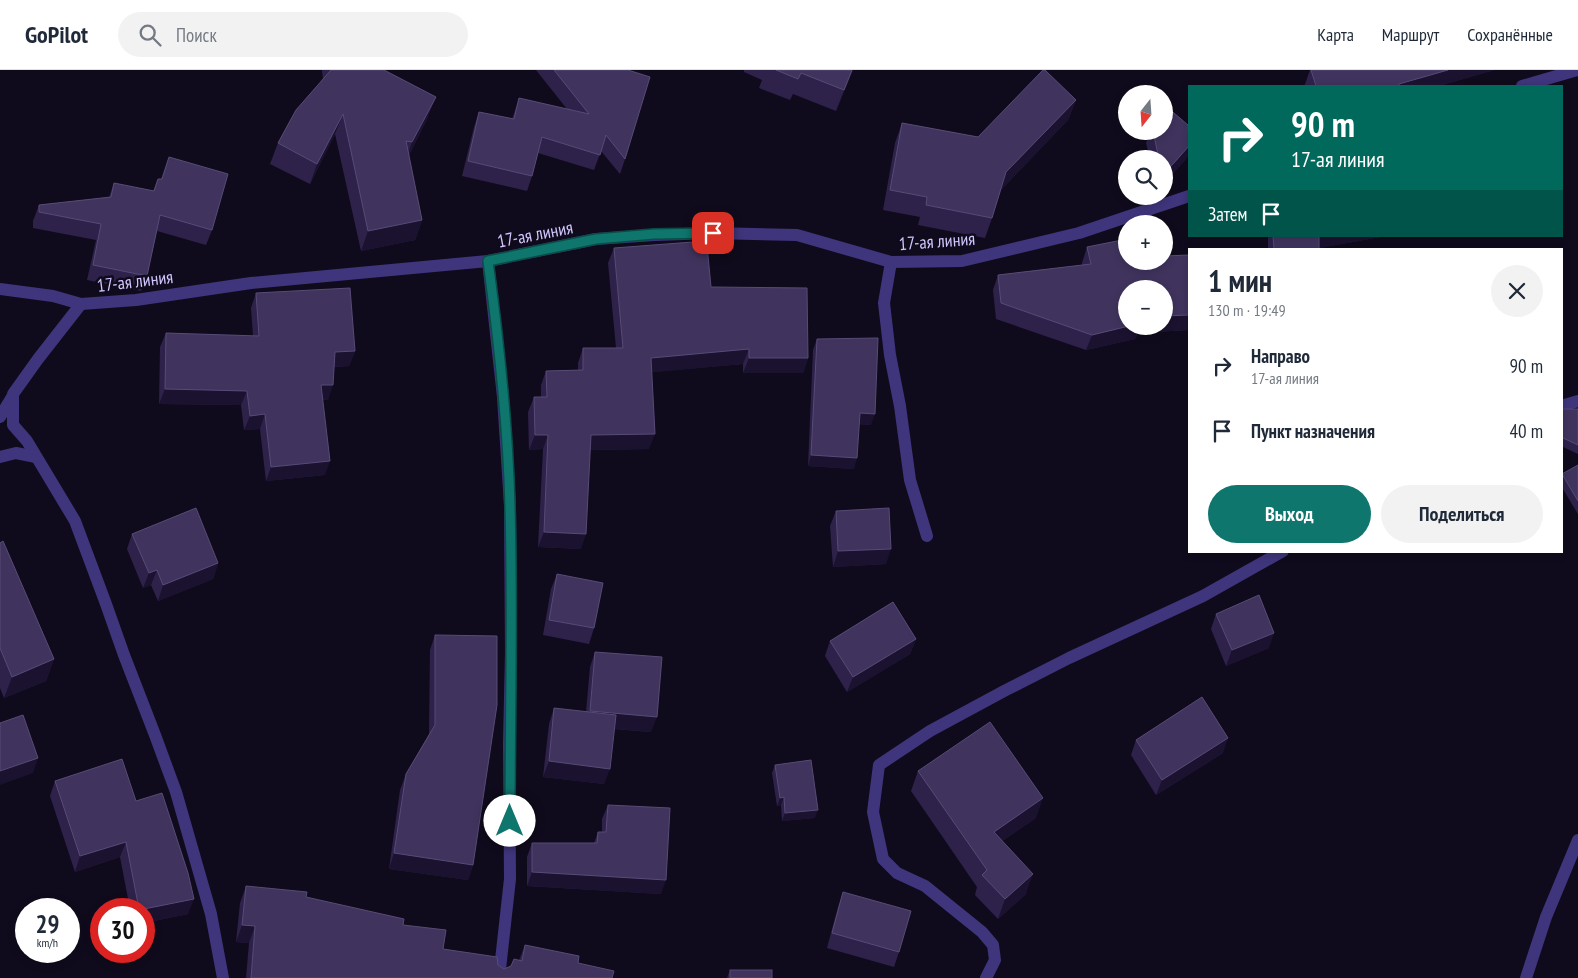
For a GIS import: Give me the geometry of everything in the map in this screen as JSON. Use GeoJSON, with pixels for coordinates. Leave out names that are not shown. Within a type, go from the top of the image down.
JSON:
{"type":"FeatureCollection","features":[{"type":"Feature","properties":{"kind":"street"},"geometry":{"type":"LineString","coordinates":[[1525,85],[1577,70]]}},
{"type":"Feature","properties":{"kind":"street","name":"17-ая линия"},"geometry":{"type":"LineString","coordinates":[[0,289],[53,296],[81,304],[136,300],[251,283],[488,261],[596,239],[654,234],[797,235],[891,262],[962,261],[1079,233],[1188,196]]}},
{"type":"Feature","properties":{"kind":"street"},"geometry":{"type":"LineString","coordinates":[[488,261],[503,398],[510,505],[510,879],[499,978]]}},
{"type":"Feature","properties":{"kind":"street"},"geometry":{"type":"LineString","coordinates":[[891,262],[884,303],[890,355],[900,406],[910,480],[927,536]]}},
{"type":"Feature","properties":{"kind":"street"},"geometry":{"type":"LineString","coordinates":[[0,417],[13,394],[38,358],[81,304]]}},
{"type":"Feature","properties":{"kind":"street"},"geometry":{"type":"LineString","coordinates":[[13,394],[13,426],[27,441],[75,521],[176,792],[211,914],[223,978]]}},
{"type":"Feature","properties":{"kind":"street"},"geometry":{"type":"LineString","coordinates":[[1563,406],[1578,402]]}},
{"type":"Feature","properties":{"kind":"street"},"geometry":{"type":"LineString","coordinates":[[0,457],[16,453],[36,457]]}},
{"type":"Feature","properties":{"kind":"street"},"geometry":{"type":"LineString","coordinates":[[986,978],[995,960],[993,945],[982,932],[925,886],[897,873],[883,859],[873,812],[879,765],[930,731],[1006,690],[1069,658],[1203,596],[1279,553]]}},
{"type":"Feature","properties":{"kind":"street"},"geometry":{"type":"LineString","coordinates":[[1526,978],[1546,917],[1578,840]]}},
{"type":"Feature","properties":{"kind":"building"},"geometry":{"type":"Polygon","coordinates":[[[331,70],[384,70],[436,97],[412,142],[406,141],[422,220],[368,231],[343,114],[317,164],[278,143],[296,110],[331,70]]]}},
{"type":"Feature","properties":{"kind":"building"},"geometry":{"type":"Polygon","coordinates":[[[554,70],[628,70],[650,77],[625,159],[606,135],[600,155],[542,137],[532,176],[468,161],[479,112],[514,119],[519,98],[589,114],[554,70]]]}},
{"type":"Feature","properties":{"kind":"building"},"geometry":{"type":"Polygon","coordinates":[[[776,70],[852,70],[844,90],[801,73],[798,79],[776,70]]]}},
{"type":"Feature","properties":{"kind":"building"},"geometry":{"type":"Polygon","coordinates":[[[1043,70],[1076,100],[1006,172],[992,218],[926,205],[927,197],[890,190],[902,123],[978,137],[1043,70]]]}},
{"type":"Feature","properties":{"kind":"building"},"geometry":{"type":"Polygon","coordinates":[[[1311,70],[1448,70],[1399,85],[1316,85],[1311,70]]]}},
{"type":"Feature","properties":{"kind":"building"},"geometry":{"type":"Polygon","coordinates":[[[1173,112],[1188,125],[1188,147],[1173,164],[1173,150],[1157,150],[1155,140],[1173,140],[1173,112]]]}},
{"type":"Feature","properties":{"kind":"building"},"geometry":{"type":"Polygon","coordinates":[[[169,157],[228,174],[212,230],[160,215],[147,276],[93,265],[101,224],[39,212],[39,205],[111,197],[114,183],[154,191],[158,179],[162,179],[169,157]]]}},
{"type":"Feature","properties":{"kind":"building"},"geometry":{"type":"Polygon","coordinates":[[[1273,237],[1319,237],[1319,248],[1274,248],[1273,237]]]}},
{"type":"Feature","properties":{"kind":"building"},"geometry":{"type":"Polygon","coordinates":[[[706,241],[711,287],[807,288],[808,358],[749,358],[749,349],[651,358],[655,434],[591,435],[586,534],[544,532],[548,435],[535,435],[534,397],[547,397],[546,371],[583,370],[583,348],[623,348],[614,248],[706,241]]]}},
{"type":"Feature","properties":{"kind":"building"},"geometry":{"type":"Polygon","coordinates":[[[1118,241],[1118,270],[1173,270],[1173,256],[1188,255],[1188,315],[1173,316],[1173,280],[1118,280],[1118,329],[1092,335],[1001,303],[998,275],[1091,264],[1087,247],[1118,241]]]}},
{"type":"Feature","properties":{"kind":"building"},"geometry":{"type":"Polygon","coordinates":[[[350,288],[355,351],[335,352],[333,385],[321,385],[330,461],[271,467],[265,414],[250,416],[247,391],[165,389],[166,333],[259,336],[256,293],[350,288]]]}},
{"type":"Feature","properties":{"kind":"building"},"geometry":{"type":"Polygon","coordinates":[[[878,338],[875,414],[860,413],[857,458],[811,455],[817,339],[878,338]]]}},
{"type":"Feature","properties":{"kind":"building"},"geometry":{"type":"Polygon","coordinates":[[[1563,409],[1578,409],[1578,445],[1563,438],[1563,409]]]}},
{"type":"Feature","properties":{"kind":"building"},"geometry":{"type":"Polygon","coordinates":[[[1578,465],[1578,501],[1563,476],[1563,473],[1578,465]]]}},
{"type":"Feature","properties":{"kind":"building"},"geometry":{"type":"Polygon","coordinates":[[[196,508],[218,563],[163,585],[157,570],[149,573],[132,534],[196,508]]]}},
{"type":"Feature","properties":{"kind":"building"},"geometry":{"type":"Polygon","coordinates":[[[889,508],[891,549],[838,551],[836,511],[889,508]]]}},
{"type":"Feature","properties":{"kind":"building"},"geometry":{"type":"Polygon","coordinates":[[[3,541],[54,659],[12,677],[0,648],[0,543],[3,541]]]}},
{"type":"Feature","properties":{"kind":"building"},"geometry":{"type":"Polygon","coordinates":[[[557,574],[603,583],[594,628],[549,620],[557,574]]]}},
{"type":"Feature","properties":{"kind":"building"},"geometry":{"type":"Polygon","coordinates":[[[1259,595],[1274,633],[1232,650],[1216,614],[1259,595]]]}},
{"type":"Feature","properties":{"kind":"building"},"geometry":{"type":"Polygon","coordinates":[[[893,602],[916,639],[853,677],[830,641],[893,602]]]}},
{"type":"Feature","properties":{"kind":"building"},"geometry":{"type":"Polygon","coordinates":[[[435,635],[497,636],[497,705],[473,865],[394,853],[406,774],[435,725],[435,635]]]}},
{"type":"Feature","properties":{"kind":"building"},"geometry":{"type":"Polygon","coordinates":[[[595,652],[662,657],[657,717],[590,711],[595,652]]]}},
{"type":"Feature","properties":{"kind":"building"},"geometry":{"type":"Polygon","coordinates":[[[1202,697],[1228,738],[1162,780],[1136,740],[1202,697]]]}},
{"type":"Feature","properties":{"kind":"building"},"geometry":{"type":"Polygon","coordinates":[[[554,708],[616,715],[610,769],[549,761],[554,708]]]}},
{"type":"Feature","properties":{"kind":"building"},"geometry":{"type":"Polygon","coordinates":[[[23,715],[38,758],[0,771],[0,723],[23,715]]]}},
{"type":"Feature","properties":{"kind":"building"},"geometry":{"type":"Polygon","coordinates":[[[990,722],[1043,798],[994,832],[1033,874],[1005,899],[982,875],[987,870],[918,771],[990,722]]]}},
{"type":"Feature","properties":{"kind":"building"},"geometry":{"type":"Polygon","coordinates":[[[122,759],[136,801],[162,793],[188,873],[194,899],[155,907],[155,898],[137,898],[126,842],[80,856],[55,781],[122,759]]]}},
{"type":"Feature","properties":{"kind":"building"},"geometry":{"type":"Polygon","coordinates":[[[811,760],[818,810],[785,813],[784,797],[780,798],[775,765],[811,760]]]}},
{"type":"Feature","properties":{"kind":"building"},"geometry":{"type":"Polygon","coordinates":[[[608,805],[670,808],[666,880],[532,872],[532,843],[597,843],[598,832],[606,832],[608,805]]]}},
{"type":"Feature","properties":{"kind":"building"},"geometry":{"type":"Polygon","coordinates":[[[246,886],[307,892],[306,897],[404,919],[403,925],[446,930],[443,949],[497,957],[498,965],[504,969],[511,966],[514,959],[522,961],[525,945],[579,956],[578,963],[614,971],[612,978],[251,978],[255,926],[242,925],[246,886]]]}},
{"type":"Feature","properties":{"kind":"building"},"geometry":{"type":"Polygon","coordinates":[[[843,892],[911,911],[899,952],[832,933],[843,892]]]}},
{"type":"Feature","properties":{"kind":"building"},"geometry":{"type":"Polygon","coordinates":[[[730,970],[772,970],[772,978],[730,978],[730,970]]]}},
{"type":"Feature","properties":{"kind":"route"},"geometry":{"type":"LineString","coordinates":[[510,821],[510,505],[503,398],[488,261],[596,239],[654,234],[713,233]]}}]}
